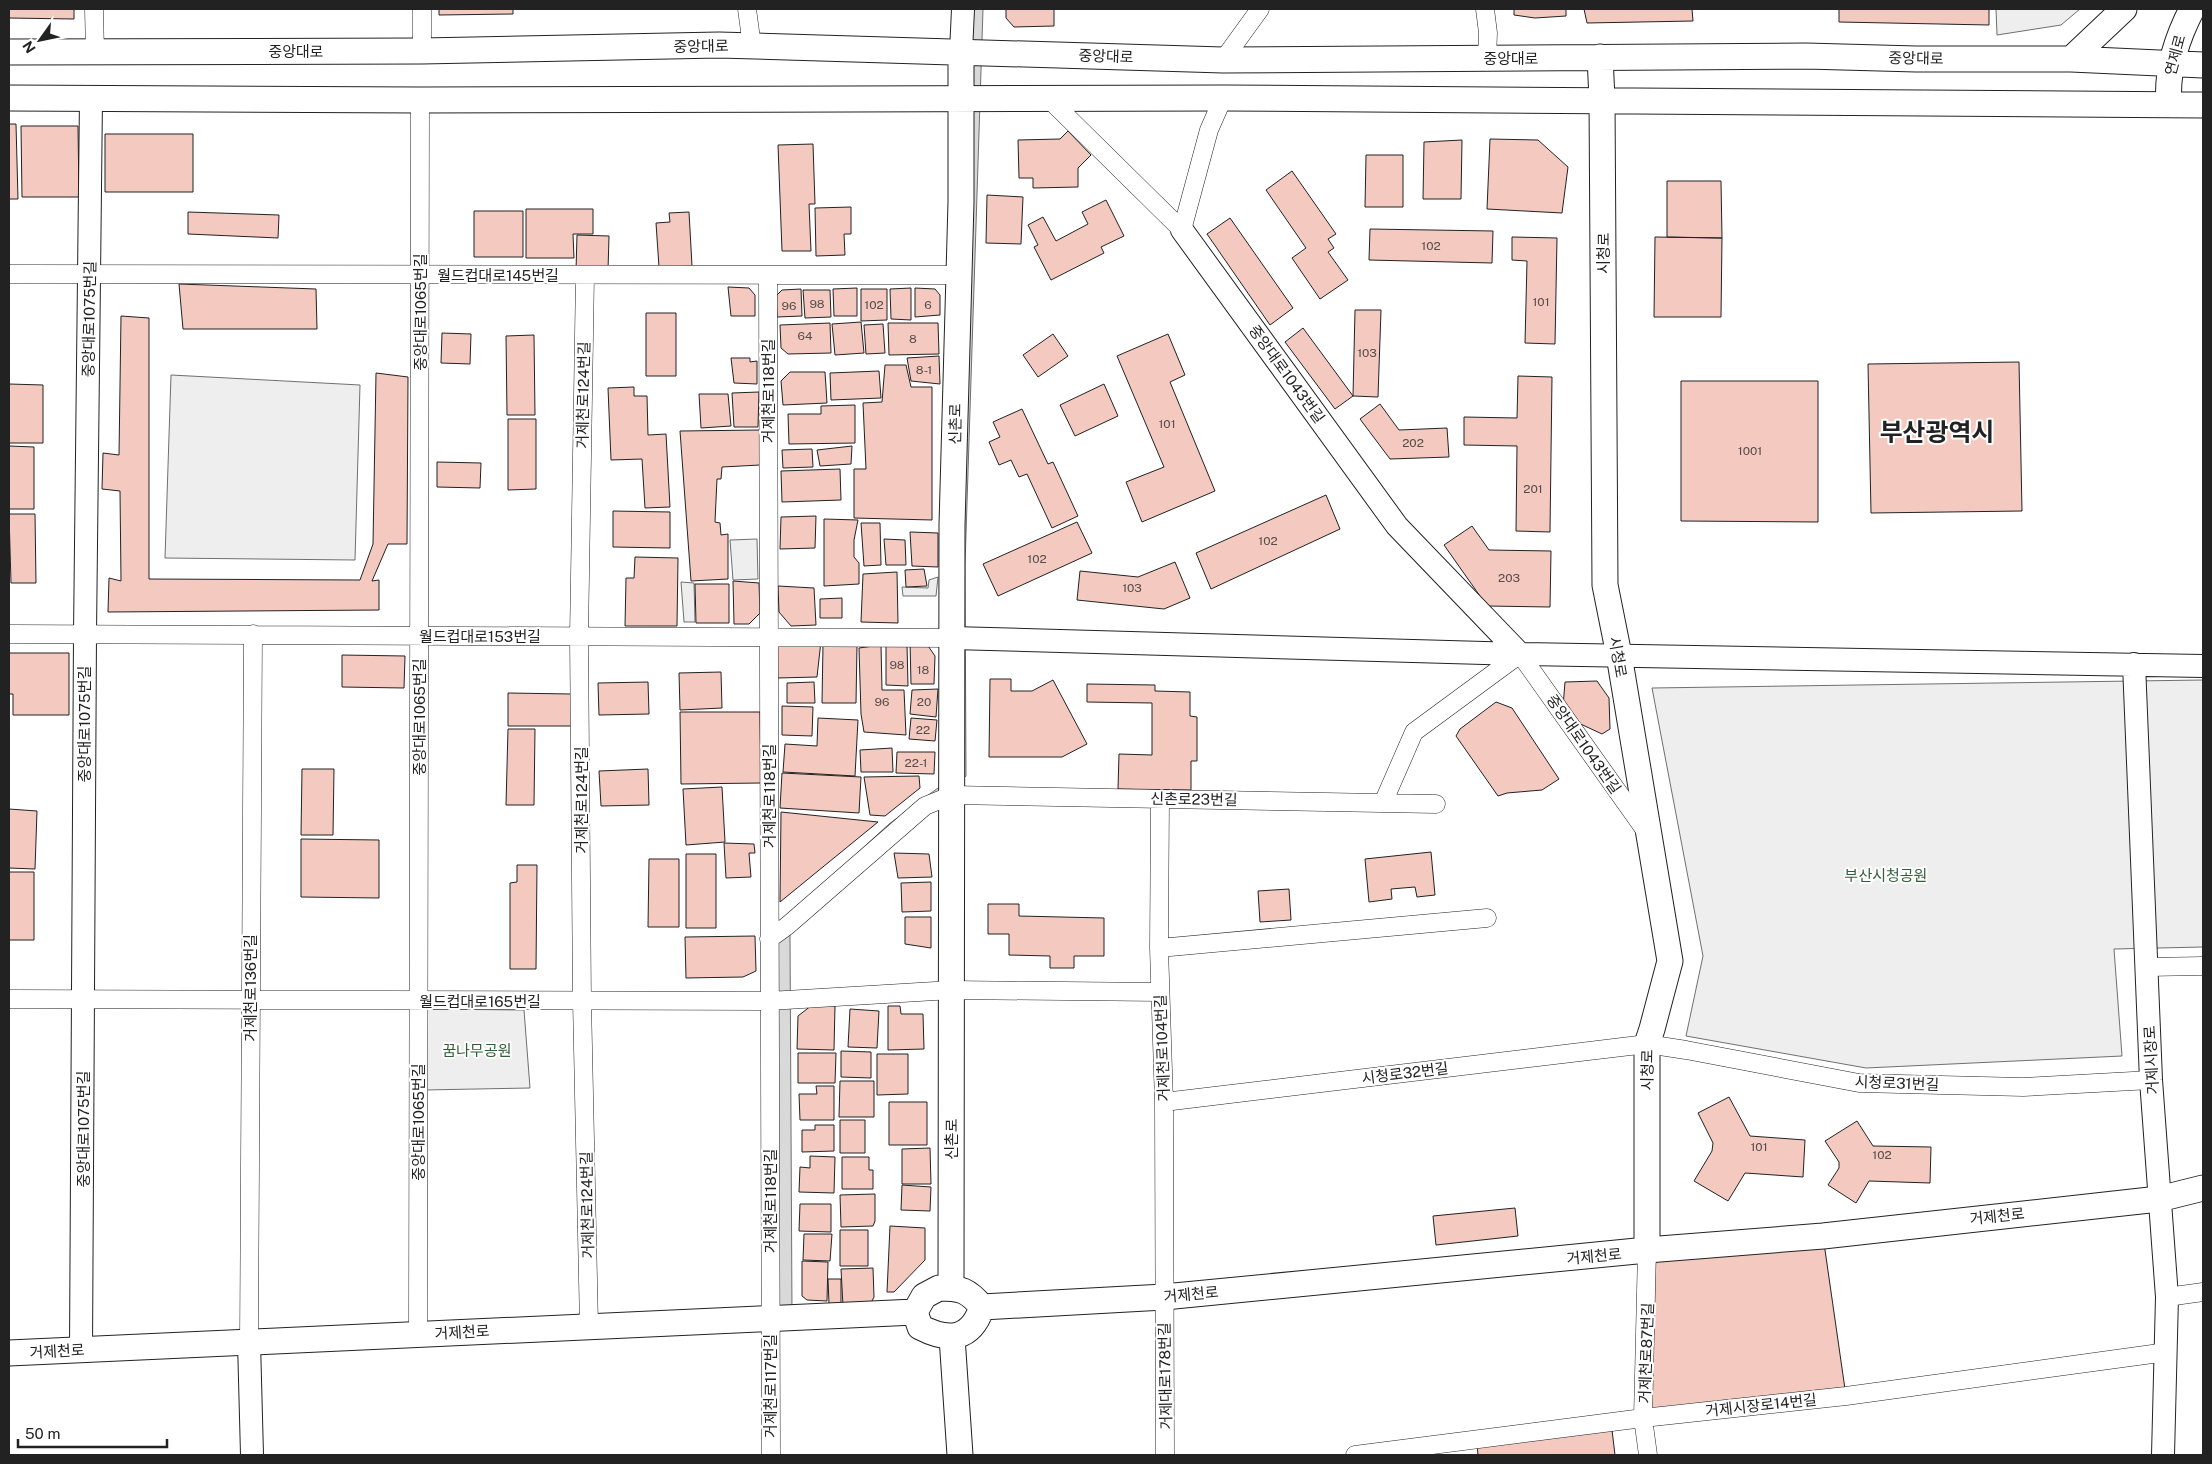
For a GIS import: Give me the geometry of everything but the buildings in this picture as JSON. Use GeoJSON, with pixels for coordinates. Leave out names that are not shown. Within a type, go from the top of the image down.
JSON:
{"type":"FeatureCollection","features":[{"type":"Feature","properties":{"kind":"main road"},"geometry":{"type":"LineString","coordinates":[[2071,59],[2124,9]]}},
{"type":"Feature","properties":{"kind":"main road","name":"연제로"},"geometry":{"type":"LineString","coordinates":[[2169,104],[2167,83],[2182,28],[2192,9]]}},
{"type":"Feature","properties":{"kind":"main road","name":"중앙대로"},"geometry":{"type":"LineString","coordinates":[[9,52],[422,51],[752,46],[1223,60],[1806,56],[1916,59],[2071,59],[2203,65]]}},
{"type":"Feature","properties":{"kind":"main road","name":"신촌로"},"geometry":{"type":"LineString","coordinates":[[951,1288],[952,638],[962,98],[961,52]]}},
{"type":"Feature","properties":{"kind":"main road","name":"시청로"},"geometry":{"type":"LineString","coordinates":[[1600,58],[1602,99],[1604,585],[1619,655],[1647,833],[1670,961],[1652,1029],[1646,1044],[1647,1250]]}},
{"type":"Feature","properties":{"kind":"main road"},"geometry":{"type":"LineString","coordinates":[[9,98],[420,100],[962,98],[1602,99],[2203,104]]}},
{"type":"Feature","properties":{"kind":"main road","name":"거제천로"},"geometry":{"type":"LineString","coordinates":[[982,1307],[1164,1297],[1647,1250],[1823,1236],[2159,1199],[2203,1188]]}},
{"type":"Feature","properties":{"kind":"main road"},"geometry":{"type":"LineString","coordinates":[[939,1288],[960,1288],[974,1297],[982,1307],[978,1320],[966,1332],[952,1337],[936,1336],[920,1327],[915,1312],[924,1296],[939,1288]]}},
{"type":"Feature","properties":{"kind":"main road","name":"거제천로"},"geometry":{"type":"LineString","coordinates":[[9,1353],[770,1317],[915,1312]]}},
{"type":"Feature","properties":{"kind":"main road"},"geometry":{"type":"LineString","coordinates":[[952,1337],[960,1455]]}},
{"type":"Feature","properties":{"kind":"street"},"geometry":{"type":"LineString","coordinates":[[94,9],[95,52]]}},
{"type":"Feature","properties":{"kind":"street"},"geometry":{"type":"LineString","coordinates":[[422,9],[422,51]]}},
{"type":"Feature","properties":{"kind":"street"},"geometry":{"type":"LineString","coordinates":[[747,9],[752,46]]}},
{"type":"Feature","properties":{"kind":"street"},"geometry":{"type":"LineString","coordinates":[[961,52],[963,9]]}},
{"type":"Feature","properties":{"kind":"street"},"geometry":{"type":"LineString","coordinates":[[1223,60],[1260,9]]}},
{"type":"Feature","properties":{"kind":"street"},"geometry":{"type":"LineString","coordinates":[[1484,9],[1488,33],[1487,58]]}},
{"type":"Feature","properties":{"kind":"street","name":"중앙대로1075번길"},"geometry":{"type":"LineString","coordinates":[[82,1350],[85,634],[91,98]]}},
{"type":"Feature","properties":{"kind":"street","name":"중앙대로1043번길"},"geometry":{"type":"LineString","coordinates":[[1048,98],[1182,230],[1397,526],[1520,654],[1647,833]]}},
{"type":"Feature","properties":{"kind":"street"},"geometry":{"type":"LineString","coordinates":[[1182,230],[1209,130],[1224,98]]}},
{"type":"Feature","properties":{"kind":"street","name":"중앙대로1065번길"},"geometry":{"type":"LineString","coordinates":[[418,1334],[420,100]]}},
{"type":"Feature","properties":{"kind":"street","name":"월드컵대로145번길"},"geometry":{"type":"LineString","coordinates":[[9,274],[958,275]]}},
{"type":"Feature","properties":{"kind":"street","name":"거제천로124번길"},"geometry":{"type":"LineString","coordinates":[[586,275],[579,636],[582,1001],[589,1326]]}},
{"type":"Feature","properties":{"kind":"street","name":"거제천로118번길"},"geometry":{"type":"LineString","coordinates":[[768,275],[770,1317]]}},
{"type":"Feature","properties":{"kind":"street","name":"월드컵대로153번길"},"geometry":{"type":"LineString","coordinates":[[9,634],[952,638]]}},
{"type":"Feature","properties":{"kind":"street","name":"거제천로136번길"},"geometry":{"type":"LineString","coordinates":[[249,1342],[253,634]]}},
{"type":"Feature","properties":{"kind":"street"},"geometry":{"type":"LineString","coordinates":[[952,638],[1520,654],[2203,666]]}},
{"type":"Feature","properties":{"kind":"street"},"geometry":{"type":"LineString","coordinates":[[1383,803],[1414,732],[1520,654]]}},
{"type":"Feature","properties":{"kind":"street","name":"거제시장로"},"geometry":{"type":"LineString","coordinates":[[2134,664],[2151,1080],[2167,1297],[2163,1455]]}},
{"type":"Feature","properties":{"kind":"street"},"geometry":{"type":"LineString","coordinates":[[769,939],[787,926],[925,806],[952,795]]}},
{"type":"Feature","properties":{"kind":"street","name":"신촌로23번길"},"geometry":{"type":"LineString","coordinates":[[952,795],[1436,804]]}},
{"type":"Feature","properties":{"kind":"street","name":"거제천로104번길"},"geometry":{"type":"LineString","coordinates":[[1160,799],[1159,948],[1164,1102],[1164,1297]]}},
{"type":"Feature","properties":{"kind":"street"},"geometry":{"type":"LineString","coordinates":[[1159,948],[1486,918]]}},
{"type":"Feature","properties":{"kind":"street"},"geometry":{"type":"LineString","coordinates":[[2147,968],[2203,966]]}},
{"type":"Feature","properties":{"kind":"street"},"geometry":{"type":"LineString","coordinates":[[952,990],[1160,992]]}},
{"type":"Feature","properties":{"kind":"street","name":"월드컵대로165번길"},"geometry":{"type":"LineString","coordinates":[[9,999],[769,1001],[952,990]]}},
{"type":"Feature","properties":{"kind":"street","name":"시청로31번길"},"geometry":{"type":"LineString","coordinates":[[1646,1044],[1858,1083],[2023,1087],[2151,1080]]}},
{"type":"Feature","properties":{"kind":"street","name":"시청로32번길"},"geometry":{"type":"LineString","coordinates":[[1164,1102],[1646,1044]]}},
{"type":"Feature","properties":{"kind":"street","name":"거제천로87번길"},"geometry":{"type":"LineString","coordinates":[[1647,1250],[1643,1418],[1648,1455]]}},
{"type":"Feature","properties":{"kind":"street"},"geometry":{"type":"LineString","coordinates":[[2167,1297],[2203,1292]]}},
{"type":"Feature","properties":{"kind":"street","name":"거제대로178번길"},"geometry":{"type":"LineString","coordinates":[[1164,1297],[1165,1455]]}},
{"type":"Feature","properties":{"kind":"street","name":"거제천로117번길"},"geometry":{"type":"LineString","coordinates":[[770,1317],[770,1455]]}},
{"type":"Feature","properties":{"kind":"street"},"geometry":{"type":"LineString","coordinates":[[249,1342],[252,1455]]}},
{"type":"Feature","properties":{"kind":"street","name":"거제시장로14번길"},"geometry":{"type":"LineString","coordinates":[[1355,1455],[1643,1418],[1846,1396],[2167,1352]]}},
{"type":"Feature","properties":{"kind":"green space"},"geometry":{"type":"Polygon","coordinates":[[[1996,9],[2080,9],[2061,25],[1997,35],[1996,9]]]}},
{"type":"Feature","properties":{"kind":"green space"},"geometry":{"type":"Polygon","coordinates":[[[171,375],[360,385],[355,560],[165,558],[171,375]]]}},
{"type":"Feature","properties":{"kind":"green space"},"geometry":{"type":"Polygon","coordinates":[[[757,539],[758,579],[733,580],[730,540],[757,539]]]}},
{"type":"Feature","properties":{"kind":"green space"},"geometry":{"type":"Polygon","coordinates":[[[938,577],[936,596],[903,596],[902,587],[928,588],[929,580],[938,577]]]}},
{"type":"Feature","properties":{"kind":"green space"},"geometry":{"type":"Polygon","coordinates":[[[681,582],[694,583],[695,622],[684,622],[681,582]]]}},
{"type":"Feature","properties":{"kind":"green space","name":"부산시청공원"},"geometry":{"type":"Polygon","coordinates":[[[2203,680],[2203,947],[2114,949],[2122,1056],[1866,1068],[1686,1036],[1703,956],[1652,688],[2203,680]]]}},
{"type":"Feature","properties":{"kind":"green space","name":"꿈나무공원"},"geometry":{"type":"Polygon","coordinates":[[[424,1009],[524,1010],[530,1088],[424,1090],[424,1009]]]}},
{"type":"Feature","properties":{"kind":"shaded area"},"geometry":{"type":"Polygon","coordinates":[[[954,9],[983,9],[965,565],[966,776],[790,934],[792,1314],[765,1313],[763,940],[889,824],[942,785],[954,9]]]}},
{"type":"Feature","properties":{"kind":"district","name":"부산광역시"},"geometry":{"type":"Point","coordinates":[1937,432]}}]}
